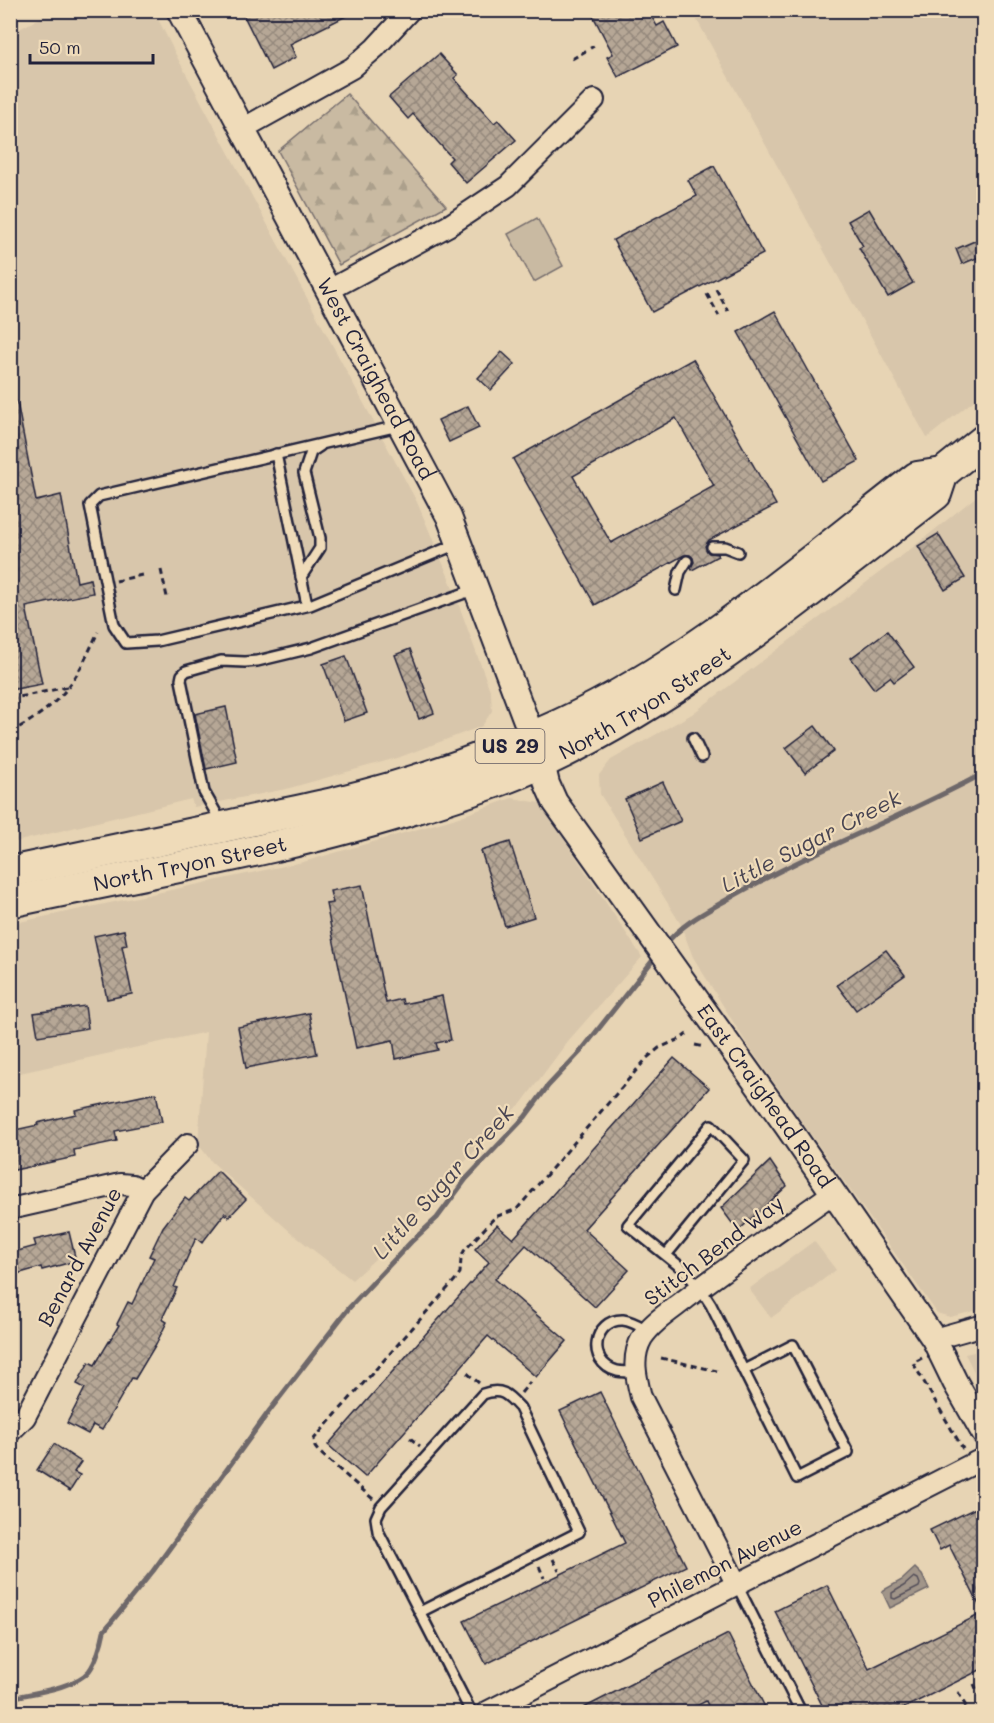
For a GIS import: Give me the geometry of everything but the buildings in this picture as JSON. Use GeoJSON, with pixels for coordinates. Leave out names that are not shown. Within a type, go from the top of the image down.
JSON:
{"type":"FeatureCollection","features":[{"type":"Feature","properties":{"kind":"main road","name":"North Tryon Street"},"geometry":{"type":"LineString","coordinates":[[10,902],[262,849],[376,821],[461,794],[537,750],[564,723],[620,693],[699,644],[918,477],[943,473],[984,440]]}},
{"type":"Feature","properties":{"kind":"main road","name":"North Tryon Street"},"geometry":{"type":"LineString","coordinates":[[10,872],[338,802],[388,788],[503,749],[537,750]]}},
{"type":"Feature","properties":{"kind":"street","name":"West Craighead Road"},"geometry":{"type":"LineString","coordinates":[[179,10],[449,517],[537,750]]}},
{"type":"Feature","properties":{"kind":"street"},"geometry":{"type":"LineString","coordinates":[[242,129],[352,68],[375,48],[410,10]]}},
{"type":"Feature","properties":{"kind":"street"},"geometry":{"type":"LineString","coordinates":[[329,290],[448,226],[508,186],[594,100]]}},
{"type":"Feature","properties":{"kind":"street","name":"East Craighead Road"},"geometry":{"type":"LineString","coordinates":[[537,750],[555,802],[934,1339],[984,1433]]}},
{"type":"Feature","properties":{"kind":"street","name":"Benard Avenue"},"geometry":{"type":"LineString","coordinates":[[10,1432],[25,1416],[143,1190],[188,1144]]}},
{"type":"Feature","properties":{"kind":"street"},"geometry":{"type":"LineString","coordinates":[[10,1209],[120,1184],[132,1185],[143,1190]]}},
{"type":"Feature","properties":{"kind":"street","name":"Stitch Bend Way"},"geometry":{"type":"LineString","coordinates":[[737,1585],[641,1397],[635,1357],[642,1338],[656,1322],[833,1193]]}},
{"type":"Feature","properties":{"kind":"street"},"geometry":{"type":"LineString","coordinates":[[934,1339],[984,1325]]}},
{"type":"Feature","properties":{"kind":"street","name":"Philemon Avenue"},"geometry":{"type":"LineString","coordinates":[[487,1713],[984,1458]]}},
{"type":"Feature","properties":{"kind":"lane"},"geometry":{"type":"LineString","coordinates":[[400,425],[99,496],[90,505],[114,625],[126,643],[157,641],[307,605],[459,544]]}},
{"type":"Feature","properties":{"kind":"lane"},"geometry":{"type":"LineString","coordinates":[[301,577],[320,548],[320,538],[304,473],[311,452],[327,442]]}},
{"type":"Feature","properties":{"kind":"lane"},"geometry":{"type":"LineString","coordinates":[[276,454],[307,605]]}},
{"type":"Feature","properties":{"kind":"lane"},"geometry":{"type":"LineString","coordinates":[[712,546],[725,547],[738,552]]}},
{"type":"Feature","properties":{"kind":"lane"},"geometry":{"type":"LineString","coordinates":[[676,590],[680,572],[687,561]]}},
{"type":"Feature","properties":{"kind":"lane"},"geometry":{"type":"LineString","coordinates":[[219,827],[216,813],[204,792],[181,680],[182,675],[190,669],[221,661],[245,662],[311,648],[476,590]]}},
{"type":"Feature","properties":{"kind":"lane"},"geometry":{"type":"LineString","coordinates":[[693,738],[702,757]]}},
{"type":"Feature","properties":{"kind":"lane"},"geometry":{"type":"LineString","coordinates":[[666,1255],[744,1160],[711,1125],[628,1225],[683,1269],[700,1288],[711,1305],[797,1478],[848,1452],[793,1346],[744,1370]]}},
{"type":"Feature","properties":{"kind":"lane"},"geometry":{"type":"LineString","coordinates":[[636,1372],[618,1371],[605,1365],[598,1356],[596,1344],[600,1331],[609,1323],[621,1320],[634,1323],[649,1331]]}},
{"type":"Feature","properties":{"kind":"lane"},"geometry":{"type":"LineString","coordinates":[[420,1612],[579,1532],[520,1408],[506,1394],[493,1391],[483,1394],[381,1507],[376,1518],[378,1531],[471,1713]]}},
{"type":"Feature","properties":{"kind":"lane"},"geometry":{"type":"LineString","coordinates":[[737,1585],[801,1713]]}},
{"type":"Feature","properties":{"kind":"path"},"geometry":{"type":"LineString","coordinates":[[572,59],[594,46]]}},
{"type":"Feature","properties":{"kind":"path"},"geometry":{"type":"LineString","coordinates":[[716,288],[728,311]]}},
{"type":"Feature","properties":{"kind":"path"},"geometry":{"type":"LineString","coordinates":[[706,294],[719,316]]}},
{"type":"Feature","properties":{"kind":"path"},"geometry":{"type":"LineString","coordinates":[[161,570],[166,597]]}},
{"type":"Feature","properties":{"kind":"path"},"geometry":{"type":"LineString","coordinates":[[10,732],[56,701],[69,687],[98,633]]}},
{"type":"Feature","properties":{"kind":"path"},"geometry":{"type":"LineString","coordinates":[[10,699],[69,687]]}},
{"type":"Feature","properties":{"kind":"path"},"geometry":{"type":"LineString","coordinates":[[377,1503],[318,1451],[314,1439],[455,1280],[460,1273],[464,1251],[495,1217],[517,1209],[647,1058],[658,1048],[687,1034]]}},
{"type":"Feature","properties":{"kind":"path"},"geometry":{"type":"LineString","coordinates":[[695,1045],[710,1047]]}},
{"type":"Feature","properties":{"kind":"path"},"geometry":{"type":"LineString","coordinates":[[661,1358],[717,1371]]}},
{"type":"Feature","properties":{"kind":"path"},"geometry":{"type":"LineString","coordinates":[[913,1363],[961,1445]]}},
{"type":"Feature","properties":{"kind":"path"},"geometry":{"type":"LineString","coordinates":[[974,1684],[981,1700],[979,1713]]}},
{"type":"Feature","properties":{"kind":"path"},"geometry":{"type":"LineString","coordinates":[[958,1692],[969,1713]]}},
{"type":"Feature","properties":{"kind":"shaded area"},"geometry":{"type":"Polygon","coordinates":[[[53,11],[154,11],[417,502],[449,578],[491,693],[492,711],[482,726],[400,757],[286,789],[194,807],[191,799],[11,843],[10,34],[53,11]]]}},
{"type":"Feature","properties":{"kind":"shaded area"},"geometry":{"type":"Polygon","coordinates":[[[692,11],[983,11],[983,393],[927,438],[692,11]]]}},
{"type":"Feature","properties":{"kind":"shaded area"},"geometry":{"type":"Polygon","coordinates":[[[983,491],[983,1309],[950,1317],[937,1313],[745,1041],[693,957],[680,923],[600,794],[599,775],[611,760],[692,714],[912,548],[983,491]]]}},
{"type":"Feature","properties":{"kind":"shaded area"},"geometry":{"type":"Polygon","coordinates":[[[512,798],[540,803],[642,957],[568,1041],[521,1104],[509,1113],[384,1251],[352,1280],[294,1235],[212,1162],[198,1144],[206,1032],[11,1075],[10,924],[303,862],[453,819],[512,798]]]}},
{"type":"Feature","properties":{"kind":"shaded area"},"geometry":{"type":"Polygon","coordinates":[[[814,1241],[836,1270],[771,1318],[749,1289],[814,1241]]]}},
{"type":"Feature","properties":{"kind":"shaded area"},"geometry":{"type":"Polygon","coordinates":[[[984,1350],[983,1389],[965,1354],[984,1350]]]}},
{"type":"Feature","properties":{"kind":"green space"},"geometry":{"type":"Polygon","coordinates":[[[347,94],[446,206],[339,265],[278,151],[347,94]]]}},
{"type":"Feature","properties":{"kind":"green space"},"geometry":{"type":"Polygon","coordinates":[[[537,218],[563,266],[534,282],[508,234],[537,218]]]}},
{"type":"Feature","properties":{"kind":"water"},"geometry":{"type":"Polygon","coordinates":[[[915,1568],[922,1575],[929,1589],[890,1608],[882,1591],[902,1580],[915,1568]]]}},
{"type":"Feature","properties":{"kind":"waterway","name":"Little Sugar Creek"},"geometry":{"type":"LineString","coordinates":[[665,945],[697,917],[766,878],[984,773]]}},
{"type":"Feature","properties":{"kind":"waterway","name":"Little Sugar Creek"},"geometry":{"type":"LineString","coordinates":[[10,1698],[64,1686],[89,1671],[104,1631],[153,1571],[270,1410],[349,1308],[411,1242],[437,1218],[466,1179],[525,1117],[548,1086],[581,1051],[657,955]]}}]}
